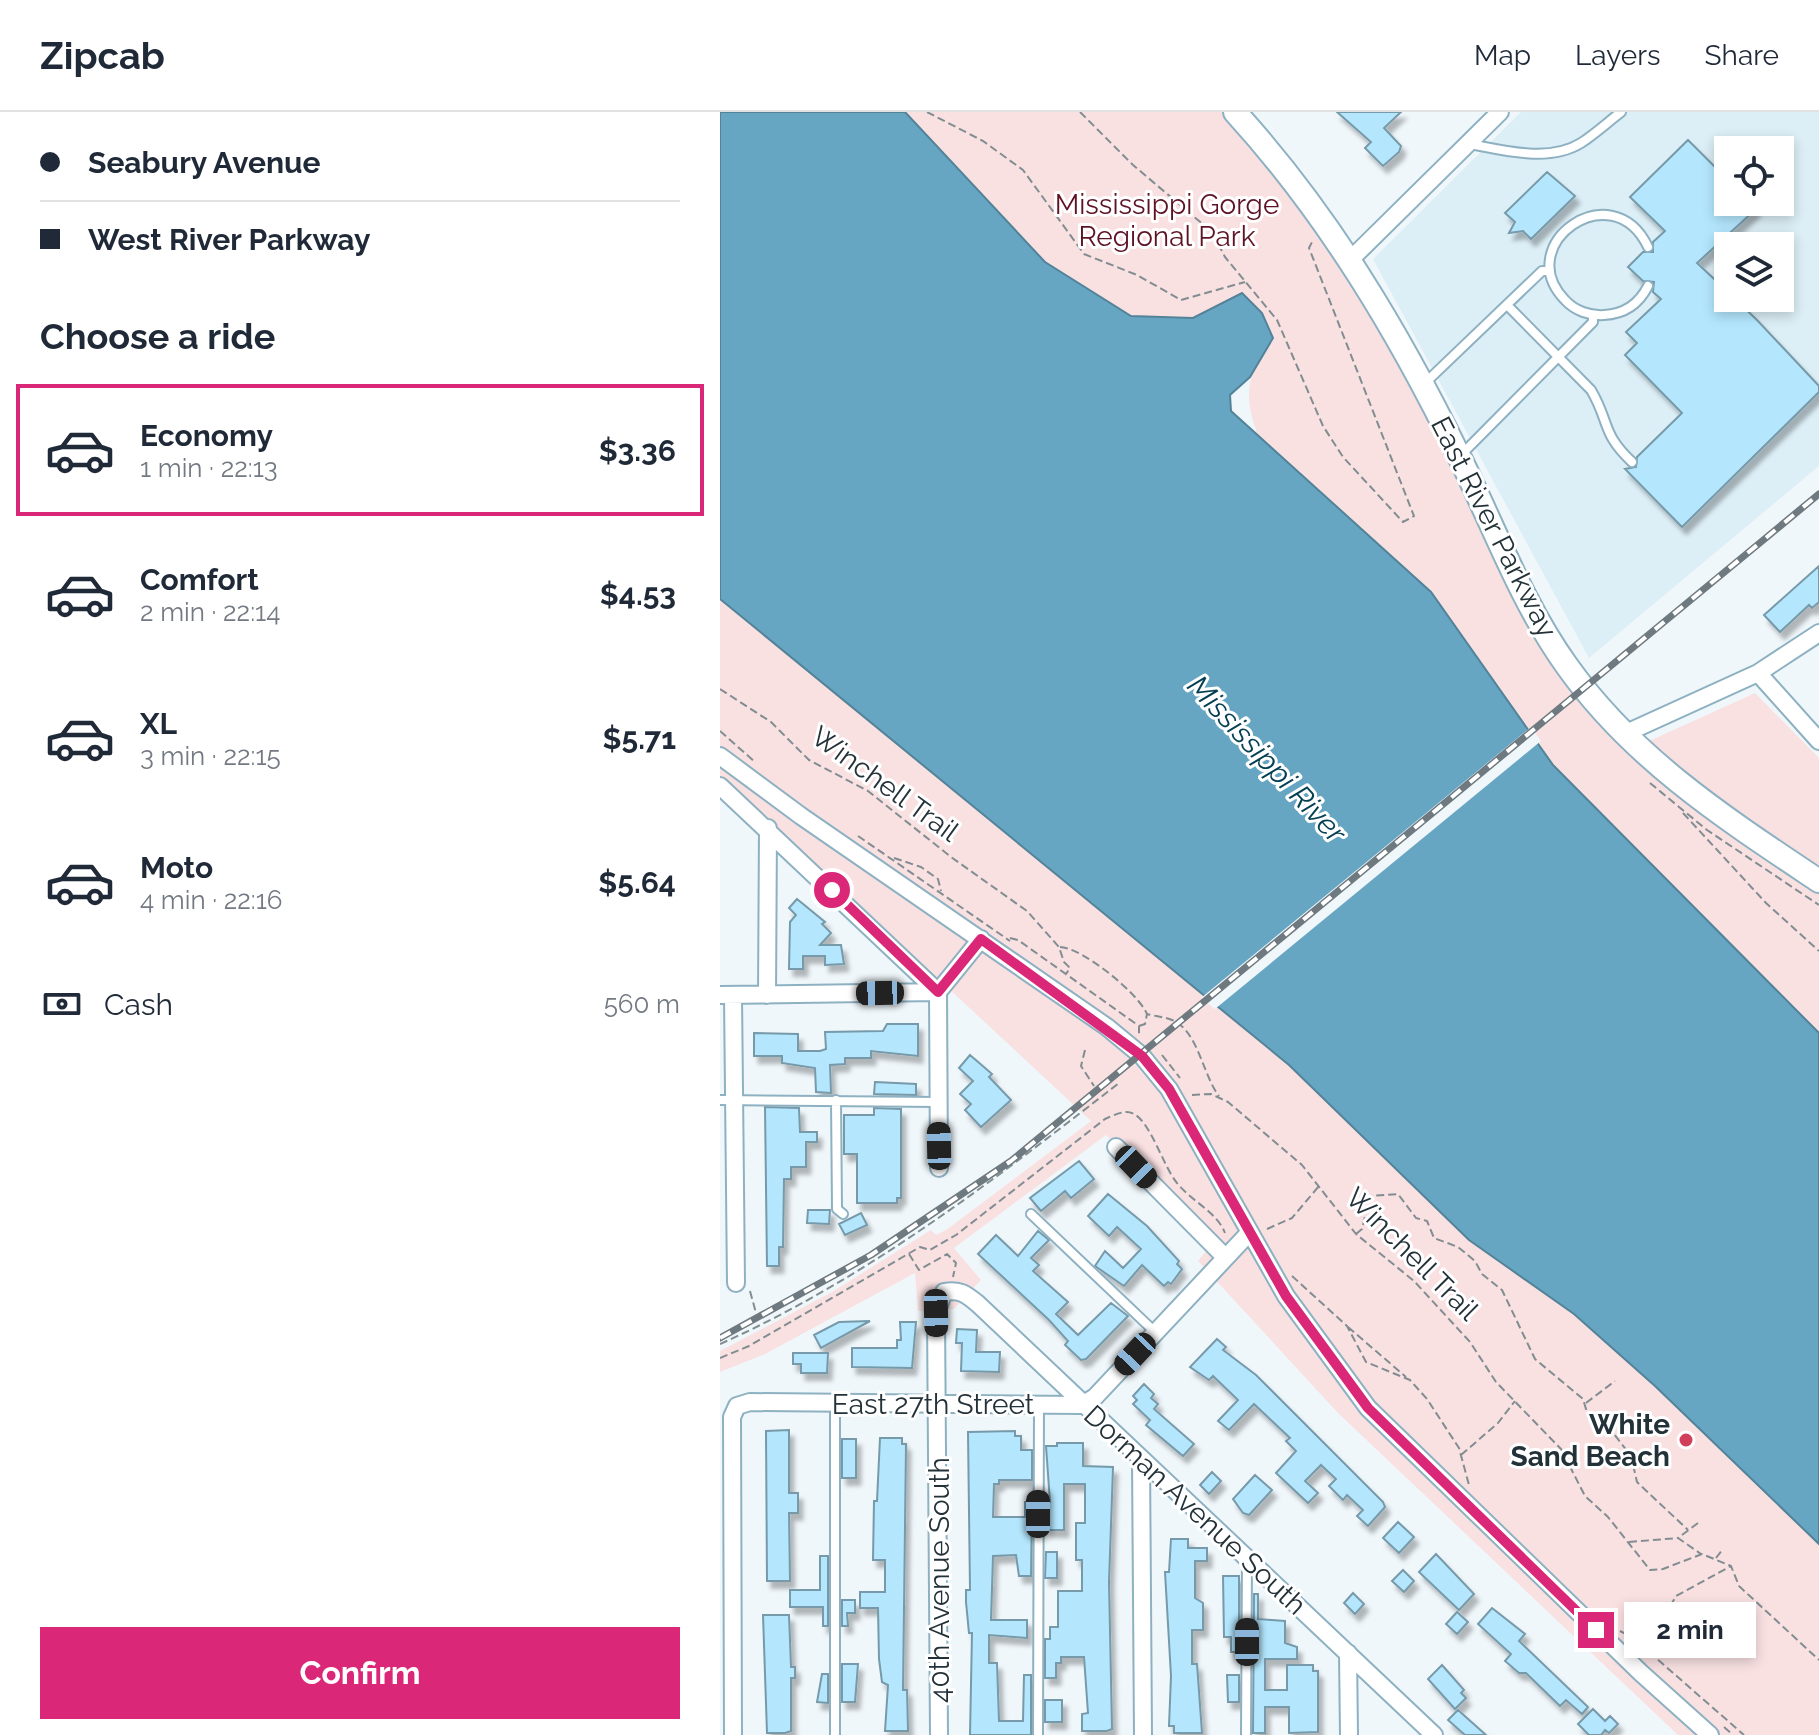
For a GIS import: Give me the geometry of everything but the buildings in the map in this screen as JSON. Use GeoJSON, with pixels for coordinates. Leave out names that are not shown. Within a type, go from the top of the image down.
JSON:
{"type":"FeatureCollection","features":[{"type":"Feature","properties":{"kind":"street","name":"East River Parkway"},"geometry":{"type":"LineString","coordinates":[[1235,112],[1351,259],[1460,457],[1533,612],[1568,667],[1624,734],[1707,805],[1819,881]]}},
{"type":"Feature","properties":{"kind":"street"},"geometry":{"type":"LineString","coordinates":[[1351,259],[1500,112]]}},
{"type":"Feature","properties":{"kind":"street"},"geometry":{"type":"LineString","coordinates":[[1624,734],[1758,673],[1819,633]]}},
{"type":"Feature","properties":{"kind":"street"},"geometry":{"type":"LineString","coordinates":[[1758,673],[1819,741]]}},
{"type":"Feature","properties":{"kind":"street"},"geometry":{"type":"LineString","coordinates":[[720,756],[1142,1056],[1169,1089],[1248,1234],[1310,1331],[1368,1408],[1629,1662],[1710,1735]]}},
{"type":"Feature","properties":{"kind":"street"},"geometry":{"type":"LineString","coordinates":[[720,786],[768,828],[938,992]]}},
{"type":"Feature","properties":{"kind":"street"},"geometry":{"type":"LineString","coordinates":[[767,995],[768,828]]}},
{"type":"Feature","properties":{"kind":"street"},"geometry":{"type":"LineString","coordinates":[[939,1168],[938,992],[981,939]]}},
{"type":"Feature","properties":{"kind":"street"},"geometry":{"type":"LineString","coordinates":[[736,1283],[727,1100],[727,995],[938,992]]}},
{"type":"Feature","properties":{"kind":"street"},"geometry":{"type":"LineString","coordinates":[[1116,1147],[1225,1257]]}},
{"type":"Feature","properties":{"kind":"street"},"geometry":{"type":"LineString","coordinates":[[1082,1405],[1095,1397],[1248,1234]]}},
{"type":"Feature","properties":{"kind":"street","name":"40th Avenue South"},"geometry":{"type":"LineString","coordinates":[[939,1735],[938,1301],[953,1284]]}},
{"type":"Feature","properties":{"kind":"street","name":"Dorman Avenue South"},"geometry":{"type":"LineString","coordinates":[[953,1284],[978,1304],[1434,1735]]}},
{"type":"Feature","properties":{"kind":"street","name":"East 27th Street"},"geometry":{"type":"LineString","coordinates":[[733,1735],[732,1417],[737,1406],[750,1402],[1082,1405]]}},
{"type":"Feature","properties":{"kind":"street"},"geometry":{"type":"LineString","coordinates":[[1141,1458],[1143,1735]]}},
{"type":"Feature","properties":{"kind":"street"},"geometry":{"type":"LineString","coordinates":[[1348,1653],[1349,1735]]}},
{"type":"Feature","properties":{"kind":"lane"},"geometry":{"type":"LineString","coordinates":[[1469,143],[1521,153],[1547,152],[1578,145],[1621,112]]}},
{"type":"Feature","properties":{"kind":"lane"},"geometry":{"type":"LineString","coordinates":[[1648,247],[1632,224],[1607,215],[1594,215],[1570,225],[1561,235],[1554,245],[1550,271],[1553,284],[1569,305],[1593,315],[1606,315],[1632,307],[1648,286]]}},
{"type":"Feature","properties":{"kind":"lane"},"geometry":{"type":"LineString","coordinates":[[1423,386],[1542,271],[1550,271]]}},
{"type":"Feature","properties":{"kind":"lane"},"geometry":{"type":"LineString","coordinates":[[1507,305],[1591,390],[1600,405],[1611,442],[1632,462]]}},
{"type":"Feature","properties":{"kind":"lane"},"geometry":{"type":"LineString","coordinates":[[1460,457],[1593,322],[1593,315]]}},
{"type":"Feature","properties":{"kind":"lane"},"geometry":{"type":"LineString","coordinates":[[727,1100],[938,1102]]}},
{"type":"Feature","properties":{"kind":"lane"},"geometry":{"type":"LineString","coordinates":[[836,1100],[837,1209],[843,1214]]}},
{"type":"Feature","properties":{"kind":"lane"},"geometry":{"type":"LineString","coordinates":[[1031,1214],[1155,1332]]}},
{"type":"Feature","properties":{"kind":"lane"},"geometry":{"type":"LineString","coordinates":[[835,1403],[835,1735]]}},
{"type":"Feature","properties":{"kind":"lane"},"geometry":{"type":"LineString","coordinates":[[1038,1735],[1039,1405]]}},
{"type":"Feature","properties":{"kind":"lane"},"geometry":{"type":"LineString","coordinates":[[1246,1735],[1247,1560]]}},
{"type":"Feature","properties":{"kind":"path"},"geometry":{"type":"LineString","coordinates":[[927,112],[983,141],[1023,170],[1084,254],[1137,275],[1181,300],[1238,287],[1247,281]]}},
{"type":"Feature","properties":{"kind":"path"},"geometry":{"type":"LineString","coordinates":[[1080,112],[1182,210],[1212,232],[1225,257],[1277,320],[1323,426],[1343,457],[1403,522],[1414,516],[1309,248],[1315,237]]}},
{"type":"Feature","properties":{"kind":"path","name":"Winchell Trail"},"geometry":{"type":"LineString","coordinates":[[720,689],[771,722],[809,760],[868,791],[951,857],[981,875],[1027,911],[1059,947]]}},
{"type":"Feature","properties":{"kind":"path"},"geometry":{"type":"LineString","coordinates":[[720,731],[760,767]]}},
{"type":"Feature","properties":{"kind":"path"},"geometry":{"type":"LineString","coordinates":[[1677,806],[1766,903],[1819,951]]}},
{"type":"Feature","properties":{"kind":"path"},"geometry":{"type":"LineString","coordinates":[[856,835],[941,892],[938,879],[921,867],[891,858]]}},
{"type":"Feature","properties":{"kind":"path"},"geometry":{"type":"LineString","coordinates":[[1008,938],[1018,940],[1139,1026],[1140,1036]]}},
{"type":"Feature","properties":{"kind":"path"},"geometry":{"type":"LineString","coordinates":[[1066,974],[1070,968],[1064,962],[1059,947],[1073,947],[1141,1002],[1147,1014],[1145,1024],[1139,1026]]}},
{"type":"Feature","properties":{"kind":"path"},"geometry":{"type":"LineString","coordinates":[[1147,1014],[1174,1020],[1197,1047],[1206,1077],[1219,1097]]}},
{"type":"Feature","properties":{"kind":"path"},"geometry":{"type":"LineString","coordinates":[[1085,1050],[1081,1066],[1094,1086]]}},
{"type":"Feature","properties":{"kind":"path"},"geometry":{"type":"LineString","coordinates":[[720,1344],[829,1287],[929,1225],[999,1176],[1119,1083]]}},
{"type":"Feature","properties":{"kind":"path"},"geometry":{"type":"LineString","coordinates":[[1191,1096],[1219,1097]]}},
{"type":"Feature","properties":{"kind":"path","name":"Winchell Trail"},"geometry":{"type":"LineString","coordinates":[[1219,1097],[1302,1165],[1356,1234],[1414,1281],[1470,1342],[1496,1382],[1561,1449],[1585,1496],[1650,1570],[1663,1569],[1702,1554]]}},
{"type":"Feature","properties":{"kind":"path"},"geometry":{"type":"LineString","coordinates":[[720,1358],[749,1346],[908,1253],[920,1247],[930,1250],[956,1235],[1105,1119],[1122,1112],[1133,1112],[1145,1122],[1178,1184],[1225,1230]]}},
{"type":"Feature","properties":{"kind":"path"},"geometry":{"type":"LineString","coordinates":[[1266,1230],[1292,1218],[1319,1186]]}},
{"type":"Feature","properties":{"kind":"path"},"geometry":{"type":"LineString","coordinates":[[1356,1234],[1362,1229],[1370,1196],[1398,1194],[1416,1218],[1427,1221],[1434,1238],[1458,1247],[1475,1261],[1482,1274],[1502,1290],[1535,1359],[1585,1403],[1589,1419],[1614,1434],[1631,1456],[1637,1482],[1688,1530]]}},
{"type":"Feature","properties":{"kind":"path"},"geometry":{"type":"LineString","coordinates":[[908,1253],[919,1270],[947,1254],[956,1263],[953,1284]]}},
{"type":"Feature","properties":{"kind":"path"},"geometry":{"type":"LineString","coordinates":[[1299,1289],[1291,1276],[1410,1380],[1427,1399],[1460,1456],[1470,1490],[1460,1480]]}},
{"type":"Feature","properties":{"kind":"path"},"geometry":{"type":"LineString","coordinates":[[1347,1326],[1366,1362],[1410,1380]]}},
{"type":"Feature","properties":{"kind":"path"},"geometry":{"type":"LineString","coordinates":[[1585,1403],[1615,1381]]}},
{"type":"Feature","properties":{"kind":"path"},"geometry":{"type":"LineString","coordinates":[[1460,1456],[1480,1435],[1498,1423],[1515,1401]]}},
{"type":"Feature","properties":{"kind":"path"},"geometry":{"type":"LineString","coordinates":[[1628,1542],[1678,1538],[1698,1523]]}},
{"type":"Feature","properties":{"kind":"path"},"geometry":{"type":"LineString","coordinates":[[1678,1538],[1702,1554],[1731,1566],[1739,1586],[1819,1660]]}},
{"type":"Feature","properties":{"kind":"path"},"geometry":{"type":"LineString","coordinates":[[1716,1558],[1723,1549]]}},
{"type":"Feature","properties":{"kind":"path"},"geometry":{"type":"LineString","coordinates":[[1637,1641],[1663,1619],[1676,1596],[1731,1566]]}},
{"type":"Feature","properties":{"kind":"path"},"geometry":{"type":"LineString","coordinates":[[1617,1630],[1637,1641],[1744,1735]]}},
{"type":"Feature","properties":{"kind":"shaded area"},"geometry":{"type":"Polygon","coordinates":[[[1521,112],[1819,112],[1819,466],[1589,658],[1373,259],[1521,112]]]}},
{"type":"Feature","properties":{"kind":"green space","name":"Mississippi Gorge Regional Park"},"geometry":{"type":"Polygon","coordinates":[[[865,112],[1245,112],[1357,265],[1420,359],[1545,614],[1585,672],[1615,708],[1647,742],[1755,693],[1819,758],[1819,1036],[1551,776],[1264,453],[1253,422],[1249,398],[1252,374],[1264,343],[1119,321],[927,171],[865,112]]]}},
{"type":"Feature","properties":{"kind":"green space"},"geometry":{"type":"Polygon","coordinates":[[[720,599],[1289,1065],[1469,1240],[1574,1314],[1655,1386],[1819,1544],[1819,1735],[1678,1735],[1338,1413],[1198,1261],[1217,1237],[1106,1135],[954,1248],[981,1280],[954,1309],[918,1311],[915,1273],[765,1354],[720,1372],[720,1351],[832,1292],[931,1230],[936,1235],[946,1230],[1091,1121],[720,776],[720,599]]]}},
{"type":"Feature","properties":{"kind":"water","name":"Mississippi River"},"geometry":{"type":"Polygon","coordinates":[[[720,112],[905,112],[1045,262],[1131,316],[1193,318],[1242,293],[1262,313],[1273,338],[1250,377],[1230,395],[1231,411],[1431,592],[1553,765],[1819,1033],[1819,1544],[1655,1386],[1574,1314],[1469,1240],[1289,1065],[720,599],[720,112]]]}},
{"type":"Feature","properties":{"kind":"pier"},"geometry":{"type":"Polygon","coordinates":[[[1531,727],[1541,741],[1215,1009],[1201,998],[1531,727]]]}},
{"type":"Feature","properties":{"kind":"railway"},"geometry":{"type":"LineString","coordinates":[[720,1338],[871,1255],[1011,1161],[1819,494]]}},
{"type":"Feature","properties":{"kind":"place","name":"White Sand Beach"},"geometry":{"type":"Point","coordinates":[1686,1440]}},
{"type":"Feature","properties":{"kind":"route"},"geometry":{"type":"LineString","coordinates":[[832,890],[938,992],[981,939],[1107,1027],[1142,1056],[1169,1089],[1210,1159],[1248,1234],[1326,1355],[1368,1408],[1417,1459],[1596,1630]]}}]}
